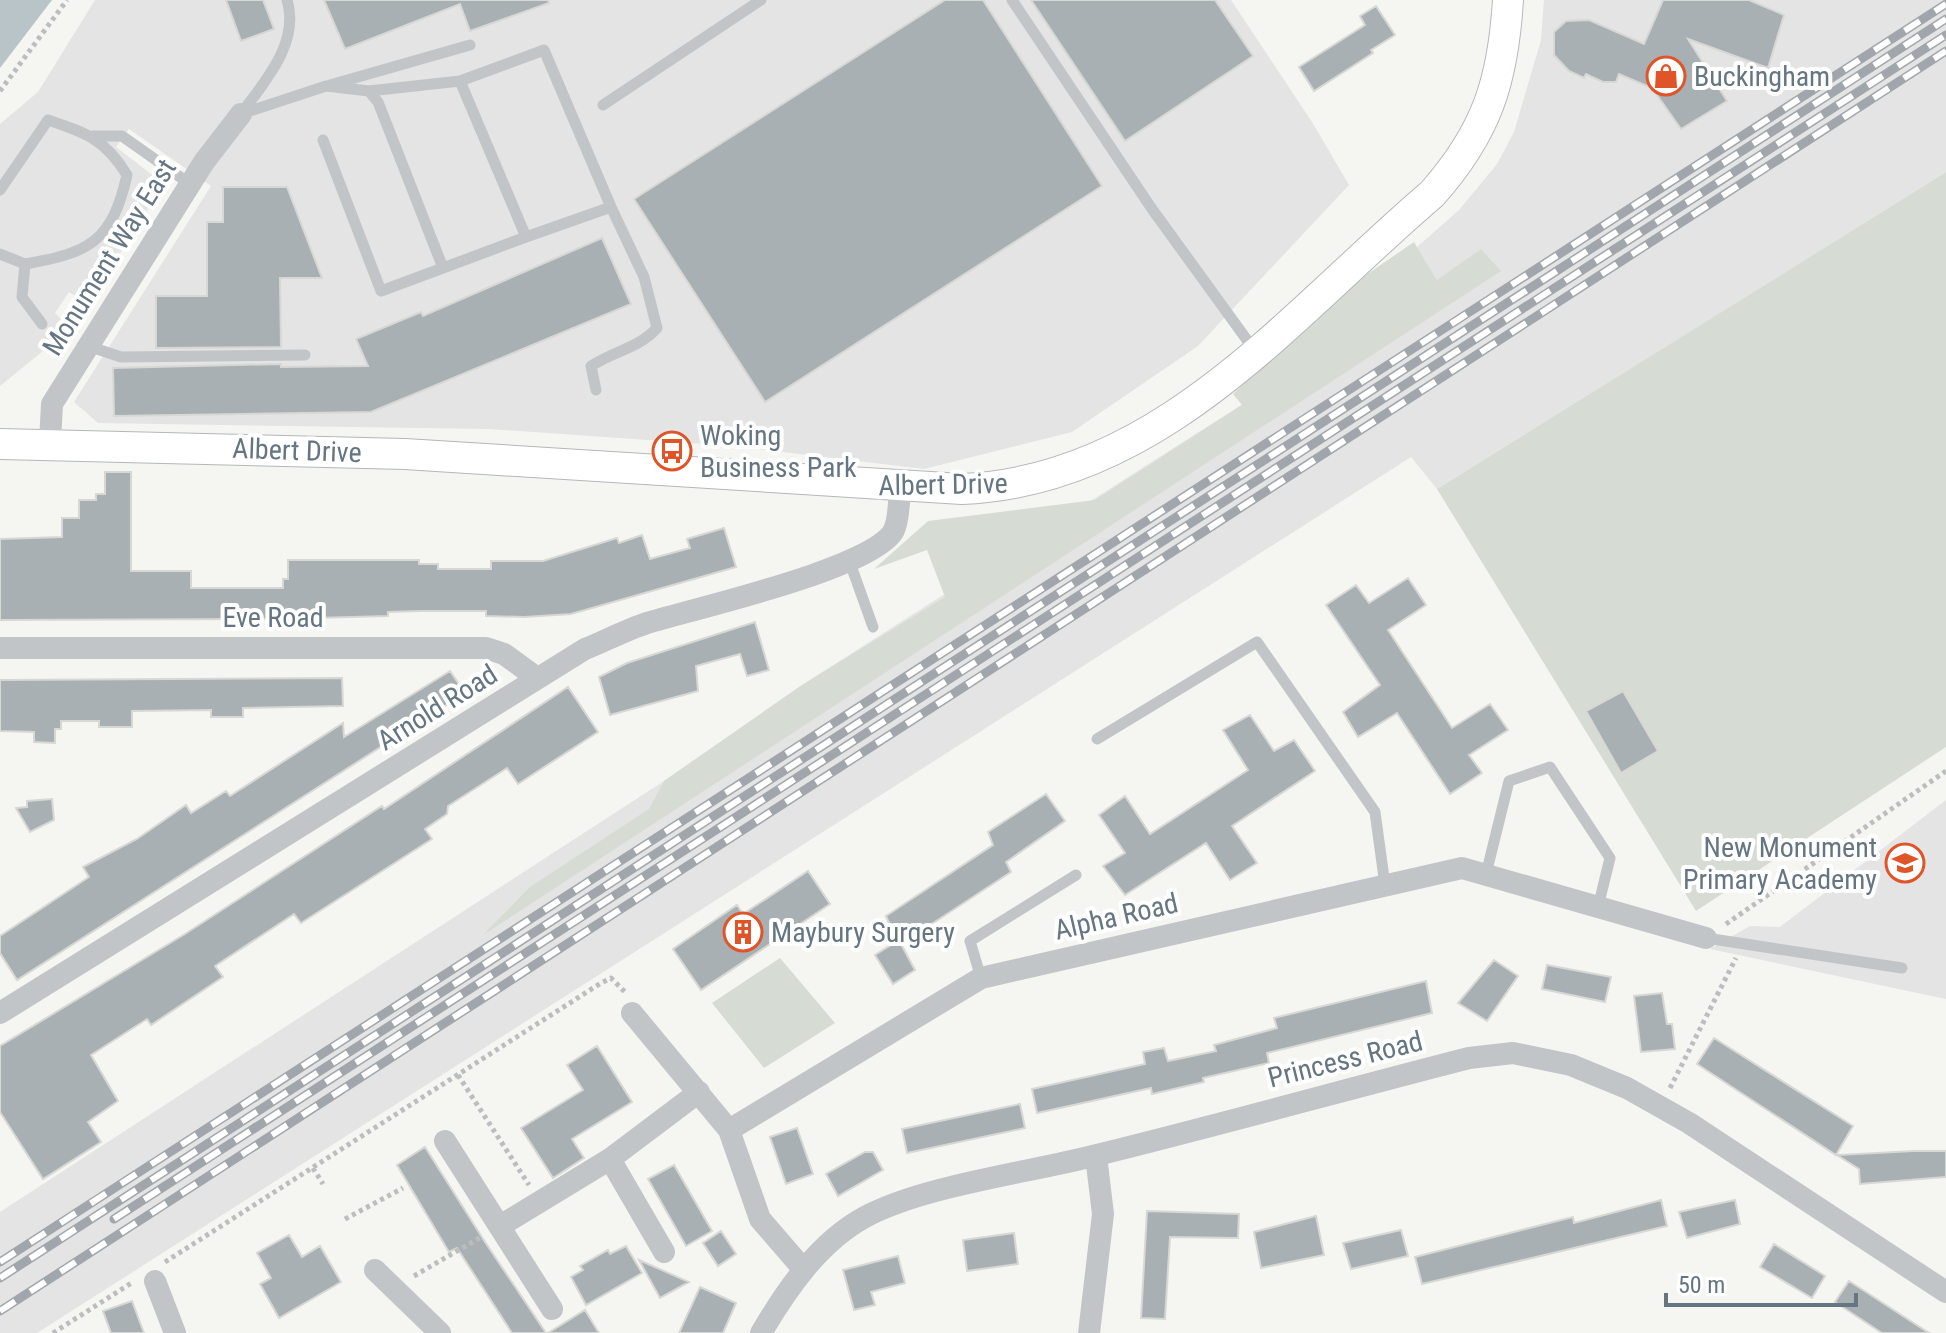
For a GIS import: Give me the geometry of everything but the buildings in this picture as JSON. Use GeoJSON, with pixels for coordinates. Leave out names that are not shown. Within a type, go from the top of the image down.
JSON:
{"type":"FeatureCollection","features":[{"type":"Feature","properties":{"kind":"street","name":"Albert Drive"},"geometry":{"type":"LineString","coordinates":[[0,444],[50,442],[405,454],[900,488],[982,488],[1064,472],[1120,448],[1179,411],[1258,354],[1432,194],[1458,165],[1479,132],[1497,88],[1508,0]]}},
{"type":"Feature","properties":{"kind":"street","name":"Monument Way East"},"geometry":{"type":"LineString","coordinates":[[50,442],[52,404],[190,184],[241,114]]}},
{"type":"Feature","properties":{"kind":"street","name":"Arnold Road"},"geometry":{"type":"LineString","coordinates":[[0,1013],[585,649],[644,624],[768,589],[877,547],[893,531],[900,488]]}},
{"type":"Feature","properties":{"kind":"street","name":"Eve Road"},"geometry":{"type":"LineString","coordinates":[[0,648],[486,648],[504,654],[537,678]]}},
{"type":"Feature","properties":{"kind":"street","name":"Alpha Road"},"geometry":{"type":"LineString","coordinates":[[729,1130],[981,978],[1462,868],[1706,938]]}},
{"type":"Feature","properties":{"kind":"street"},"geometry":{"type":"LineString","coordinates":[[632,1013],[729,1130],[760,1219],[804,1270]]}},
{"type":"Feature","properties":{"kind":"street","name":"Princess Road"},"geometry":{"type":"LineString","coordinates":[[761,1333],[804,1270],[831,1241],[863,1218],[896,1203],[1096,1156],[1469,1058],[1513,1053],[1571,1065],[1661,1107],[1946,1292]]}},
{"type":"Feature","properties":{"kind":"street"},"geometry":{"type":"LineString","coordinates":[[500,1226],[610,1159],[699,1092]]}},
{"type":"Feature","properties":{"kind":"street"},"geometry":{"type":"LineString","coordinates":[[445,1141],[552,1309]]}},
{"type":"Feature","properties":{"kind":"street"},"geometry":{"type":"LineString","coordinates":[[1089,1333],[1103,1214],[1096,1156]]}},
{"type":"Feature","properties":{"kind":"street"},"geometry":{"type":"LineString","coordinates":[[610,1159],[664,1252]]}},
{"type":"Feature","properties":{"kind":"street"},"geometry":{"type":"LineString","coordinates":[[375,1270],[440,1333]]}},
{"type":"Feature","properties":{"kind":"street"},"geometry":{"type":"LineString","coordinates":[[153,1273],[175,1333]]}},
{"type":"Feature","properties":{"kind":"lane"},"geometry":{"type":"LineString","coordinates":[[241,114],[278,62],[292,18],[287,0]]}},
{"type":"Feature","properties":{"kind":"lane"},"geometry":{"type":"LineString","coordinates":[[603,105],[761,0]]}},
{"type":"Feature","properties":{"kind":"lane"},"geometry":{"type":"LineString","coordinates":[[1012,0],[1152,209],[1258,354]]}},
{"type":"Feature","properties":{"kind":"lane"},"geometry":{"type":"LineString","coordinates":[[241,114],[389,65],[470,45]]}},
{"type":"Feature","properties":{"kind":"lane"},"geometry":{"type":"LineString","coordinates":[[326,86],[369,91],[460,81],[544,50],[644,277],[657,328],[643,344],[610,353],[591,366],[596,390]]}},
{"type":"Feature","properties":{"kind":"lane"},"geometry":{"type":"LineString","coordinates":[[460,81],[526,237]]}},
{"type":"Feature","properties":{"kind":"lane"},"geometry":{"type":"LineString","coordinates":[[369,91],[378,102],[443,268]]}},
{"type":"Feature","properties":{"kind":"lane"},"geometry":{"type":"LineString","coordinates":[[0,190],[48,120],[93,136],[122,136],[190,184]]}},
{"type":"Feature","properties":{"kind":"lane"},"geometry":{"type":"LineString","coordinates":[[0,254],[25,264],[72,256],[97,238],[119,210],[127,175],[117,159],[93,136]]}},
{"type":"Feature","properties":{"kind":"lane"},"geometry":{"type":"LineString","coordinates":[[323,140],[381,291],[611,207]]}},
{"type":"Feature","properties":{"kind":"lane"},"geometry":{"type":"LineString","coordinates":[[25,264],[22,297],[42,324]]}},
{"type":"Feature","properties":{"kind":"lane"},"geometry":{"type":"LineString","coordinates":[[88,346],[121,357],[305,355]]}},
{"type":"Feature","properties":{"kind":"lane"},"geometry":{"type":"LineString","coordinates":[[849,560],[873,627]]}},
{"type":"Feature","properties":{"kind":"lane"},"geometry":{"type":"LineString","coordinates":[[1097,739],[1257,642],[1375,812],[1385,885]]}},
{"type":"Feature","properties":{"kind":"lane"},"geometry":{"type":"LineString","coordinates":[[1486,874],[1509,781],[1550,767],[1610,858],[1598,907]]}},
{"type":"Feature","properties":{"kind":"lane"},"geometry":{"type":"LineString","coordinates":[[981,978],[970,941],[1076,875]]}},
{"type":"Feature","properties":{"kind":"lane"},"geometry":{"type":"LineString","coordinates":[[1706,938],[1902,968]]}},
{"type":"Feature","properties":{"kind":"path"},"geometry":{"type":"LineString","coordinates":[[0,91],[67,0]]}},
{"type":"Feature","properties":{"kind":"path"},"geometry":{"type":"LineString","coordinates":[[1706,938],[1946,771]]}},
{"type":"Feature","properties":{"kind":"path"},"geometry":{"type":"LineString","coordinates":[[1661,1107],[1736,960],[1737,943]]}},
{"type":"Feature","properties":{"kind":"path"},"geometry":{"type":"LineString","coordinates":[[53,1333],[153,1273],[611,978],[639,1006],[632,1013]]}},
{"type":"Feature","properties":{"kind":"path"},"geometry":{"type":"LineString","coordinates":[[458,1075],[540,1203]]}},
{"type":"Feature","properties":{"kind":"path"},"geometry":{"type":"LineString","coordinates":[[312,1168],[323,1184]]}},
{"type":"Feature","properties":{"kind":"path"},"geometry":{"type":"LineString","coordinates":[[345,1219],[403,1188]]}},
{"type":"Feature","properties":{"kind":"path"},"geometry":{"type":"LineString","coordinates":[[392,1289],[500,1226]]}},
{"type":"Feature","properties":{"kind":"shaded area"},"geometry":{"type":"Polygon","coordinates":[[[0,0],[52,0],[0,68],[0,0]]]}},
{"type":"Feature","properties":{"kind":"shaded area"},"geometry":{"type":"Polygon","coordinates":[[[95,0],[1231,0],[1312,122],[1349,185],[1198,346],[1072,432],[924,469],[734,446],[489,429],[98,423],[74,402],[211,186],[129,129],[116,147],[164,184],[88,303],[69,292],[55,313],[65,323],[65,333],[0,386],[0,124],[38,92],[95,0]]]}},
{"type":"Feature","properties":{"kind":"shaded area"},"geometry":{"type":"Polygon","coordinates":[[[1544,0],[1946,0],[1946,172],[1437,489],[1411,457],[37,1333],[0,1333],[0,1212],[664,781],[802,685],[1437,280],[1417,247],[1459,210],[1497,164],[1514,132],[1541,40],[1544,0]]]}},
{"type":"Feature","properties":{"kind":"shaded area"},"geometry":{"type":"Polygon","coordinates":[[[1946,172],[1946,747],[1696,911],[1437,489],[1946,172]]]}},
{"type":"Feature","properties":{"kind":"shaded area"},"geometry":{"type":"Polygon","coordinates":[[[1414,242],[1437,280],[1481,249],[1501,271],[483,935],[530,887],[649,809],[664,781],[802,685],[945,597],[927,550],[874,569],[928,521],[1095,500],[1242,405],[1233,394],[1347,288],[1414,242]]]}},
{"type":"Feature","properties":{"kind":"shaded area","name":"New Monument Primary Academy"},"geometry":{"type":"Polygon","coordinates":[[[1946,800],[1946,999],[1710,949],[1750,926],[1780,927],[1946,800]]]}},
{"type":"Feature","properties":{"kind":"shaded area"},"geometry":{"type":"Polygon","coordinates":[[[780,958],[835,1023],[764,1068],[712,1003],[780,958]]]}},
{"type":"Feature","properties":{"kind":"railway"},"geometry":{"type":"LineString","coordinates":[[0,1262],[1946,4]]}},
{"type":"Feature","properties":{"kind":"railway"},"geometry":{"type":"LineString","coordinates":[[0,1278],[1946,19]]}},
{"type":"Feature","properties":{"kind":"railway"},"geometry":{"type":"LineString","coordinates":[[114,1219],[1946,35]]}},
{"type":"Feature","properties":{"kind":"railway"},"geometry":{"type":"LineString","coordinates":[[0,1311],[1946,51]]}},
{"type":"Feature","properties":{"kind":"place","name":"Buckingham"},"geometry":{"type":"Point","coordinates":[1666,76]}},
{"type":"Feature","properties":{"kind":"place","name":"Woking Business Park"},"geometry":{"type":"Point","coordinates":[672,451]}},
{"type":"Feature","properties":{"kind":"place","name":"New Monument Primary Academy"},"geometry":{"type":"Point","coordinates":[1905,863]}},
{"type":"Feature","properties":{"kind":"place","name":"Maybury Surgery"},"geometry":{"type":"Point","coordinates":[743,932]}}]}
